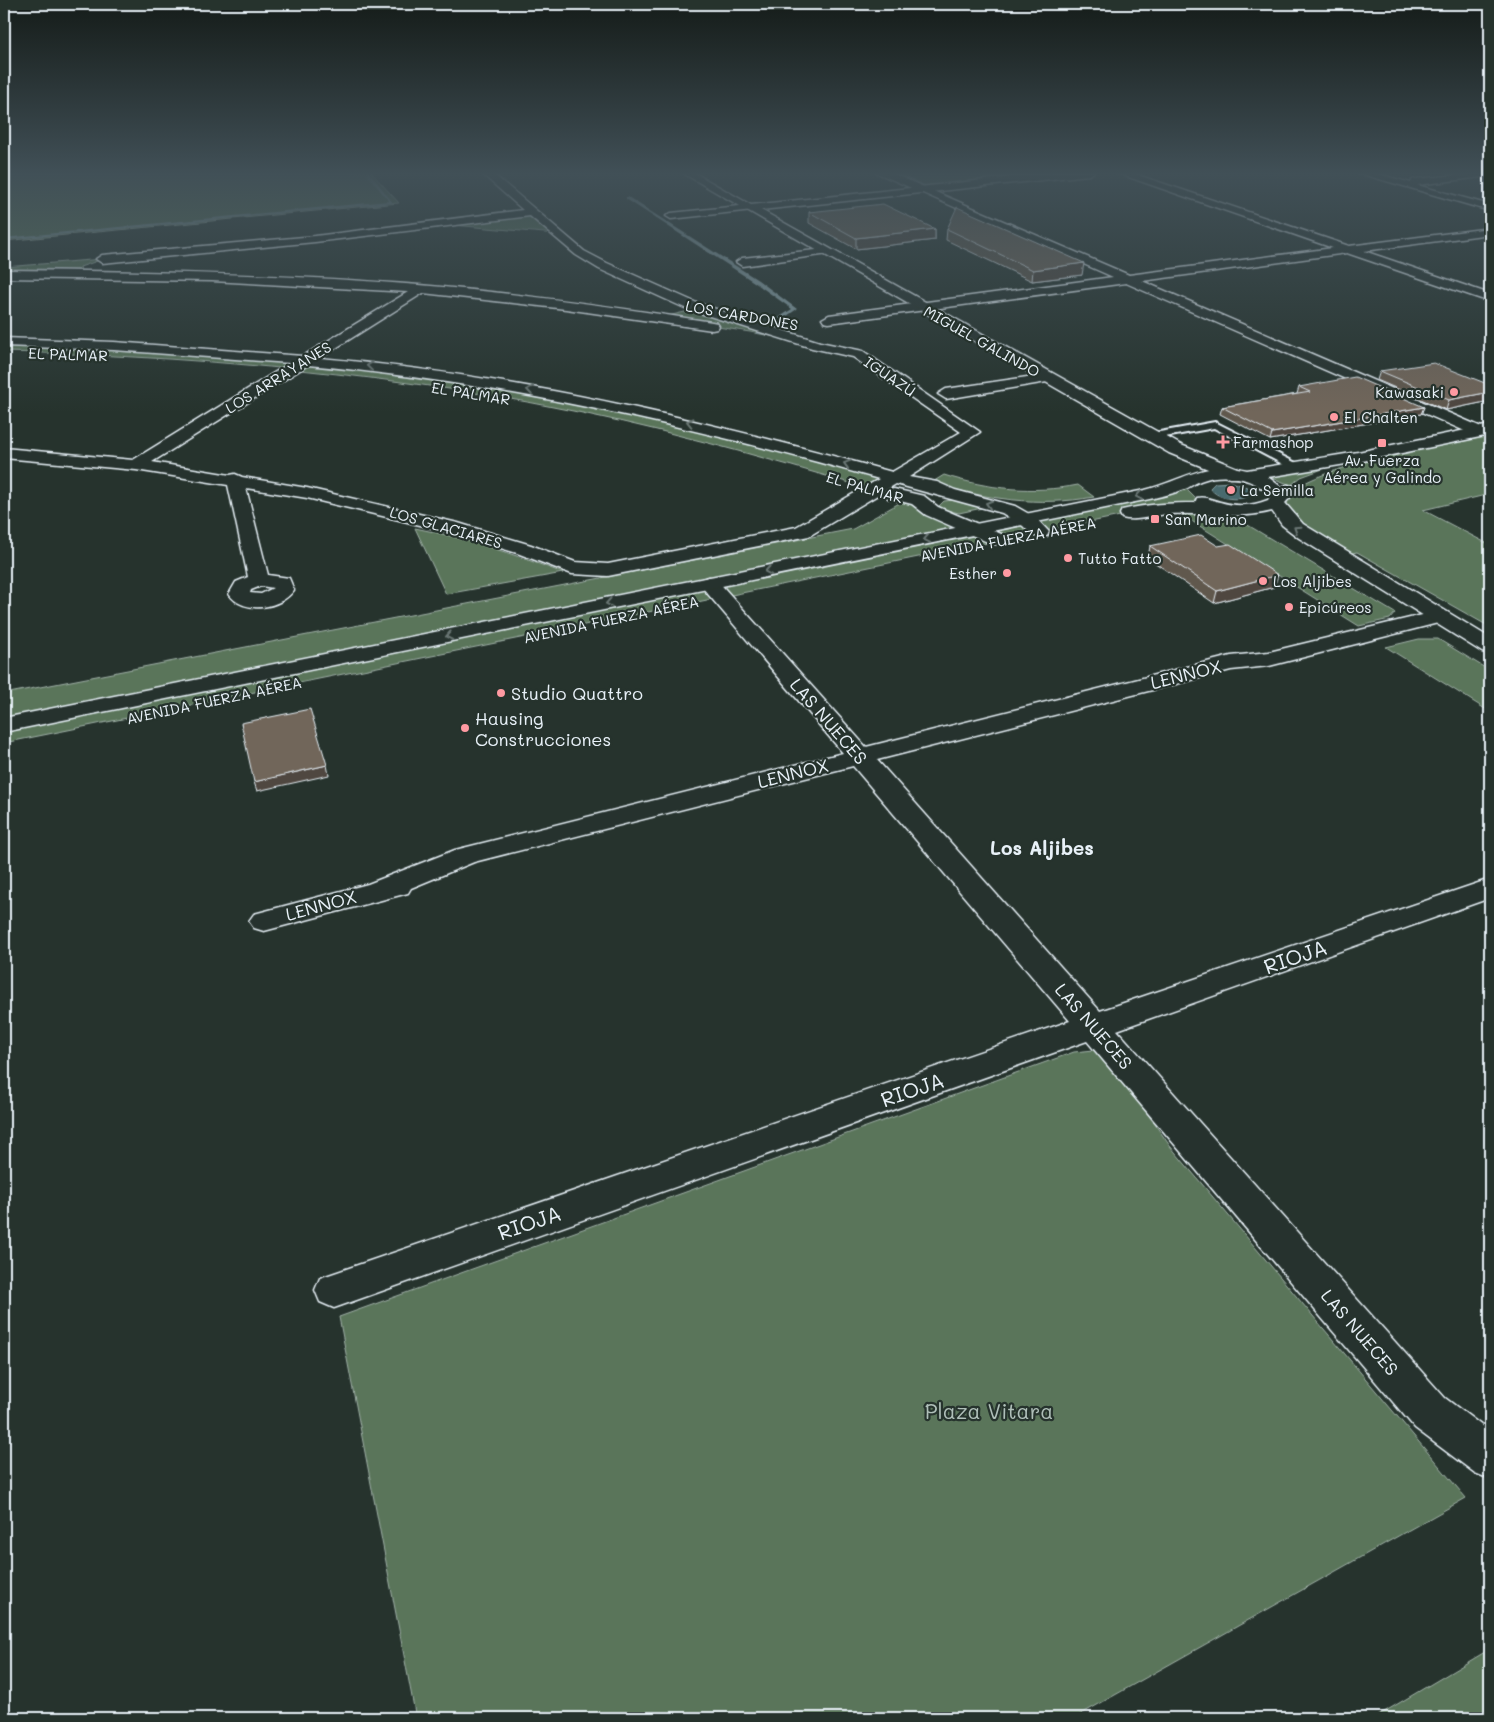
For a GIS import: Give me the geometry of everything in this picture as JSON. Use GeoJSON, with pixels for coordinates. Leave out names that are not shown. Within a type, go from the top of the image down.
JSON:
{"type":"FeatureCollection","features":[{"type":"Feature","properties":{"kind":"street"},"geometry":{"type":"LineString","coordinates":[[91,274],[81,271],[80,267],[98,259],[174,252]]}},
{"type":"Feature","properties":{"kind":"street","name":"IGUAZÚ"},"geometry":{"type":"LineString","coordinates":[[579,252],[603,266],[692,306],[816,345],[858,354],[972,432],[893,478]]}},
{"type":"Feature","properties":{"kind":"street"},"geometry":{"type":"LineString","coordinates":[[742,262],[822,252]]}},
{"type":"Feature","properties":{"kind":"street","name":"MIGUEL GALINDO"},"geometry":{"type":"LineString","coordinates":[[826,252],[1175,448],[1239,474]]}},
{"type":"Feature","properties":{"kind":"street"},"geometry":{"type":"LineString","coordinates":[[1065,252],[1485,431]]}},
{"type":"Feature","properties":{"kind":"street"},"geometry":{"type":"LineString","coordinates":[[829,319],[1332,252]]}},
{"type":"Feature","properties":{"kind":"street"},"geometry":{"type":"LineString","coordinates":[[1356,252],[1490,298]]}},
{"type":"Feature","properties":{"kind":"street"},"geometry":{"type":"LineString","coordinates":[[4,267],[74,261]]}},
{"type":"Feature","properties":{"kind":"street","name":"LOS CARDONES"},"geometry":{"type":"LineString","coordinates":[[4,274],[91,274],[259,279],[421,289],[570,305],[816,345]]}},
{"type":"Feature","properties":{"kind":"street","name":"LOS ARRAYANES"},"geometry":{"type":"LineString","coordinates":[[136,465],[421,289]]}},
{"type":"Feature","properties":{"kind":"street"},"geometry":{"type":"LineString","coordinates":[[659,318],[689,312],[692,306]]}},
{"type":"Feature","properties":{"kind":"street","name":"EL PALMAR"},"geometry":{"type":"LineString","coordinates":[[4,342],[156,347],[307,359],[469,379],[624,407],[727,431],[925,486],[947,494],[1004,508],[1034,525]]}},
{"type":"Feature","properties":{"kind":"street","name":"EL PALMAR"},"geometry":{"type":"LineString","coordinates":[[4,352],[142,357],[292,369],[453,390],[543,405],[690,438],[802,468]]}},
{"type":"Feature","properties":{"kind":"street"},"geometry":{"type":"LineString","coordinates":[[946,394],[1048,378]]}},
{"type":"Feature","properties":{"kind":"street","name":"AVENIDA FUERZA AÉREA"},"geometry":{"type":"LineString","coordinates":[[4,743],[60,723],[715,590],[999,540],[1034,525],[1145,495],[1208,473],[1239,474],[1356,458],[1485,431]]}},
{"type":"Feature","properties":{"kind":"street"},"geometry":{"type":"LineString","coordinates":[[1175,448],[1184,459],[1187,481]]}},
{"type":"Feature","properties":{"kind":"street","name":"LOS GLACIARES"},"geometry":{"type":"LineString","coordinates":[[4,453],[136,465],[235,479],[334,498],[451,527],[524,549],[572,568],[608,570],[802,532],[864,487],[893,478]]}},
{"type":"Feature","properties":{"kind":"street","name":"AVENIDA FUERZA AÉREA"},"geometry":{"type":"LineString","coordinates":[[715,590],[975,530],[1143,512],[1223,508],[1256,510],[1278,499],[1303,480],[1356,458]]}},
{"type":"Feature","properties":{"kind":"street","name":"AVENIDA FUERZA AÉREA"},"geometry":{"type":"LineString","coordinates":[[1239,474],[1268,484],[1278,499]]}},
{"type":"Feature","properties":{"kind":"street","name":"EL PALMAR"},"geometry":{"type":"LineString","coordinates":[[893,478],[918,482],[938,488],[947,494]]}},
{"type":"Feature","properties":{"kind":"street"},"geometry":{"type":"LineString","coordinates":[[235,479],[259,580]]}},
{"type":"Feature","properties":{"kind":"street","name":"AVENIDA FUERZA AÉREA"},"geometry":{"type":"LineString","coordinates":[[1187,481],[1185,488],[1188,494],[1196,499],[1223,508]]}},
{"type":"Feature","properties":{"kind":"street","name":"EL PALMAR"},"geometry":{"type":"LineString","coordinates":[[864,487],[918,500],[932,511],[999,540]]}},
{"type":"Feature","properties":{"kind":"street","name":"EL PALMAR"},"geometry":{"type":"LineString","coordinates":[[864,487],[926,506]]}},
{"type":"Feature","properties":{"kind":"street"},"geometry":{"type":"LineString","coordinates":[[1278,499],[1290,524],[1342,556],[1367,575],[1490,648]]}},
{"type":"Feature","properties":{"kind":"street"},"geometry":{"type":"LineString","coordinates":[[1223,508],[1268,529],[1321,559],[1367,575]]}},
{"type":"Feature","properties":{"kind":"street","name":"LAS NUECES"},"geometry":{"type":"LineString","coordinates":[[715,590],[1430,1413],[1490,1458]]}},
{"type":"Feature","properties":{"kind":"street","name":"LENNOX"},"geometry":{"type":"LineString","coordinates":[[264,921],[380,890],[473,871],[865,763],[1244,672],[1269,659],[1438,617]]}},
{"type":"Feature","properties":{"kind":"street","name":"AVENIDA FUERZA AÉREA"},"geometry":{"type":"LineString","coordinates":[[4,725],[60,723]]}},
{"type":"Feature","properties":{"kind":"street","name":"RIOJA"},"geometry":{"type":"LineString","coordinates":[[334,1290],[1490,888]]}},
{"type":"Feature","properties":{"kind":"lane"},"geometry":{"type":"LineString","coordinates":[[1154,436],[1215,425],[1296,467]]}},
{"type":"Feature","properties":{"kind":"green space"},"geometry":{"type":"Polygon","coordinates":[[[103,259],[80,267],[81,271],[91,274],[4,274],[4,267],[103,259]]]}},
{"type":"Feature","properties":{"kind":"green space"},"geometry":{"type":"Polygon","coordinates":[[[692,306],[817,345],[750,332],[659,318],[689,311],[692,306]]]}},
{"type":"Feature","properties":{"kind":"green space"},"geometry":{"type":"Polygon","coordinates":[[[4,342],[232,352],[550,393],[893,478],[873,490],[747,453],[662,431],[533,403],[468,392],[336,374],[203,361],[4,352],[4,342]]]}},
{"type":"Feature","properties":{"kind":"green space"},"geometry":{"type":"Polygon","coordinates":[[[1490,436],[1490,494],[1423,510],[1490,545],[1490,627],[1357,552],[1342,555],[1288,514],[1287,506],[1290,494],[1306,482],[1328,473],[1385,457],[1490,436]]]}},
{"type":"Feature","properties":{"kind":"green space"},"geometry":{"type":"Polygon","coordinates":[[[1328,467],[1301,477],[1291,485],[1267,476],[1328,467]]]}},
{"type":"Feature","properties":{"kind":"green space"},"geometry":{"type":"Polygon","coordinates":[[[944,475],[977,484],[1011,489],[1061,488],[1078,485],[1094,497],[1053,501],[1012,500],[951,489],[931,483],[944,475]]]}},
{"type":"Feature","properties":{"kind":"green space"},"geometry":{"type":"Polygon","coordinates":[[[1185,488],[1196,499],[1207,504],[1120,516],[4,743],[4,694],[853,529],[903,501],[975,530],[1185,488]]]}},
{"type":"Feature","properties":{"kind":"green space"},"geometry":{"type":"Polygon","coordinates":[[[955,500],[981,506],[982,508],[959,513],[937,508],[944,501],[955,500]]]}},
{"type":"Feature","properties":{"kind":"green space"},"geometry":{"type":"Polygon","coordinates":[[[1182,515],[1224,517],[1246,524],[1395,613],[1390,619],[1359,626],[1182,515]]]}},
{"type":"Feature","properties":{"kind":"green space"},"geometry":{"type":"Polygon","coordinates":[[[415,528],[490,547],[563,573],[446,594],[415,528]]]}},
{"type":"Feature","properties":{"kind":"green space"},"geometry":{"type":"Polygon","coordinates":[[[1419,639],[1438,639],[1490,671],[1490,712],[1386,647],[1419,639]]]}},
{"type":"Feature","properties":{"kind":"green space","name":"Plaza Vitara"},"geometry":{"type":"Polygon","coordinates":[[[1094,1050],[1111,1061],[1170,1146],[1466,1498],[1074,1718],[416,1718],[339,1317],[1074,1052],[1094,1050]]]}},
{"type":"Feature","properties":{"kind":"green space"},"geometry":{"type":"Polygon","coordinates":[[[1490,1649],[1490,1718],[1374,1718],[1490,1649]]]}},
{"type":"Feature","properties":{"kind":"water","name":"La Semilla"},"geometry":{"type":"Polygon","coordinates":[[[1231,482],[1247,487],[1252,494],[1236,499],[1218,495],[1210,488],[1215,483],[1231,482]]]}},
{"type":"Feature","properties":{"kind":"building"},"geometry":{"type":"Polygon","coordinates":[[[996,252],[1060,252],[1084,263],[1033,270],[996,252]]]}},
{"type":"Feature","properties":{"kind":"building"},"geometry":{"type":"Polygon","coordinates":[[[1434,363],[1490,385],[1490,392],[1449,400],[1380,371],[1434,363]]]}},
{"type":"Feature","properties":{"kind":"building"},"geometry":{"type":"Polygon","coordinates":[[[1355,377],[1424,407],[1272,433],[1222,407],[1310,392],[1299,387],[1355,377]]]}},
{"type":"Feature","properties":{"kind":"building"},"geometry":{"type":"Polygon","coordinates":[[[1201,535],[1218,546],[1230,544],[1278,575],[1217,591],[1150,546],[1201,535]]]}},
{"type":"Feature","properties":{"kind":"building"},"geometry":{"type":"Polygon","coordinates":[[[310,709],[327,765],[254,782],[241,723],[310,709]]]}},
{"type":"Feature","properties":{"kind":"waterway"},"geometry":{"type":"LineString","coordinates":[[711,252],[795,309],[759,333]]}},
{"type":"Feature","properties":{"kind":"place","name":"Kawasaki"},"geometry":{"type":"Point","coordinates":[1454,392]}},
{"type":"Feature","properties":{"kind":"place","name":"El Chalten"},"geometry":{"type":"Point","coordinates":[1334,417]}},
{"type":"Feature","properties":{"kind":"place","name":"Farmashop"},"geometry":{"type":"Point","coordinates":[1223,442]}},
{"type":"Feature","properties":{"kind":"place","name":"Av. Fuerza Aérea y Galindo"},"geometry":{"type":"Point","coordinates":[1382,443]}},
{"type":"Feature","properties":{"kind":"place","name":"La Semilla"},"geometry":{"type":"Point","coordinates":[1231,490]}},
{"type":"Feature","properties":{"kind":"place","name":"San Marino"},"geometry":{"type":"Point","coordinates":[1155,519]}},
{"type":"Feature","properties":{"kind":"place","name":"Tutto Fatto"},"geometry":{"type":"Point","coordinates":[1068,558]}},
{"type":"Feature","properties":{"kind":"place","name":"Esther"},"geometry":{"type":"Point","coordinates":[1007,573]}},
{"type":"Feature","properties":{"kind":"place","name":"Los Aljibes"},"geometry":{"type":"Point","coordinates":[1263,581]}},
{"type":"Feature","properties":{"kind":"place","name":"Epicúreos"},"geometry":{"type":"Point","coordinates":[1289,607]}},
{"type":"Feature","properties":{"kind":"place","name":"Studio Quattro"},"geometry":{"type":"Point","coordinates":[501,693]}},
{"type":"Feature","properties":{"kind":"place","name":"Hausing Construcciones"},"geometry":{"type":"Point","coordinates":[465,728]}},
{"type":"Feature","properties":{"kind":"district","name":"Los Aljibes"},"geometry":{"type":"Point","coordinates":[1042,847]}}]}
